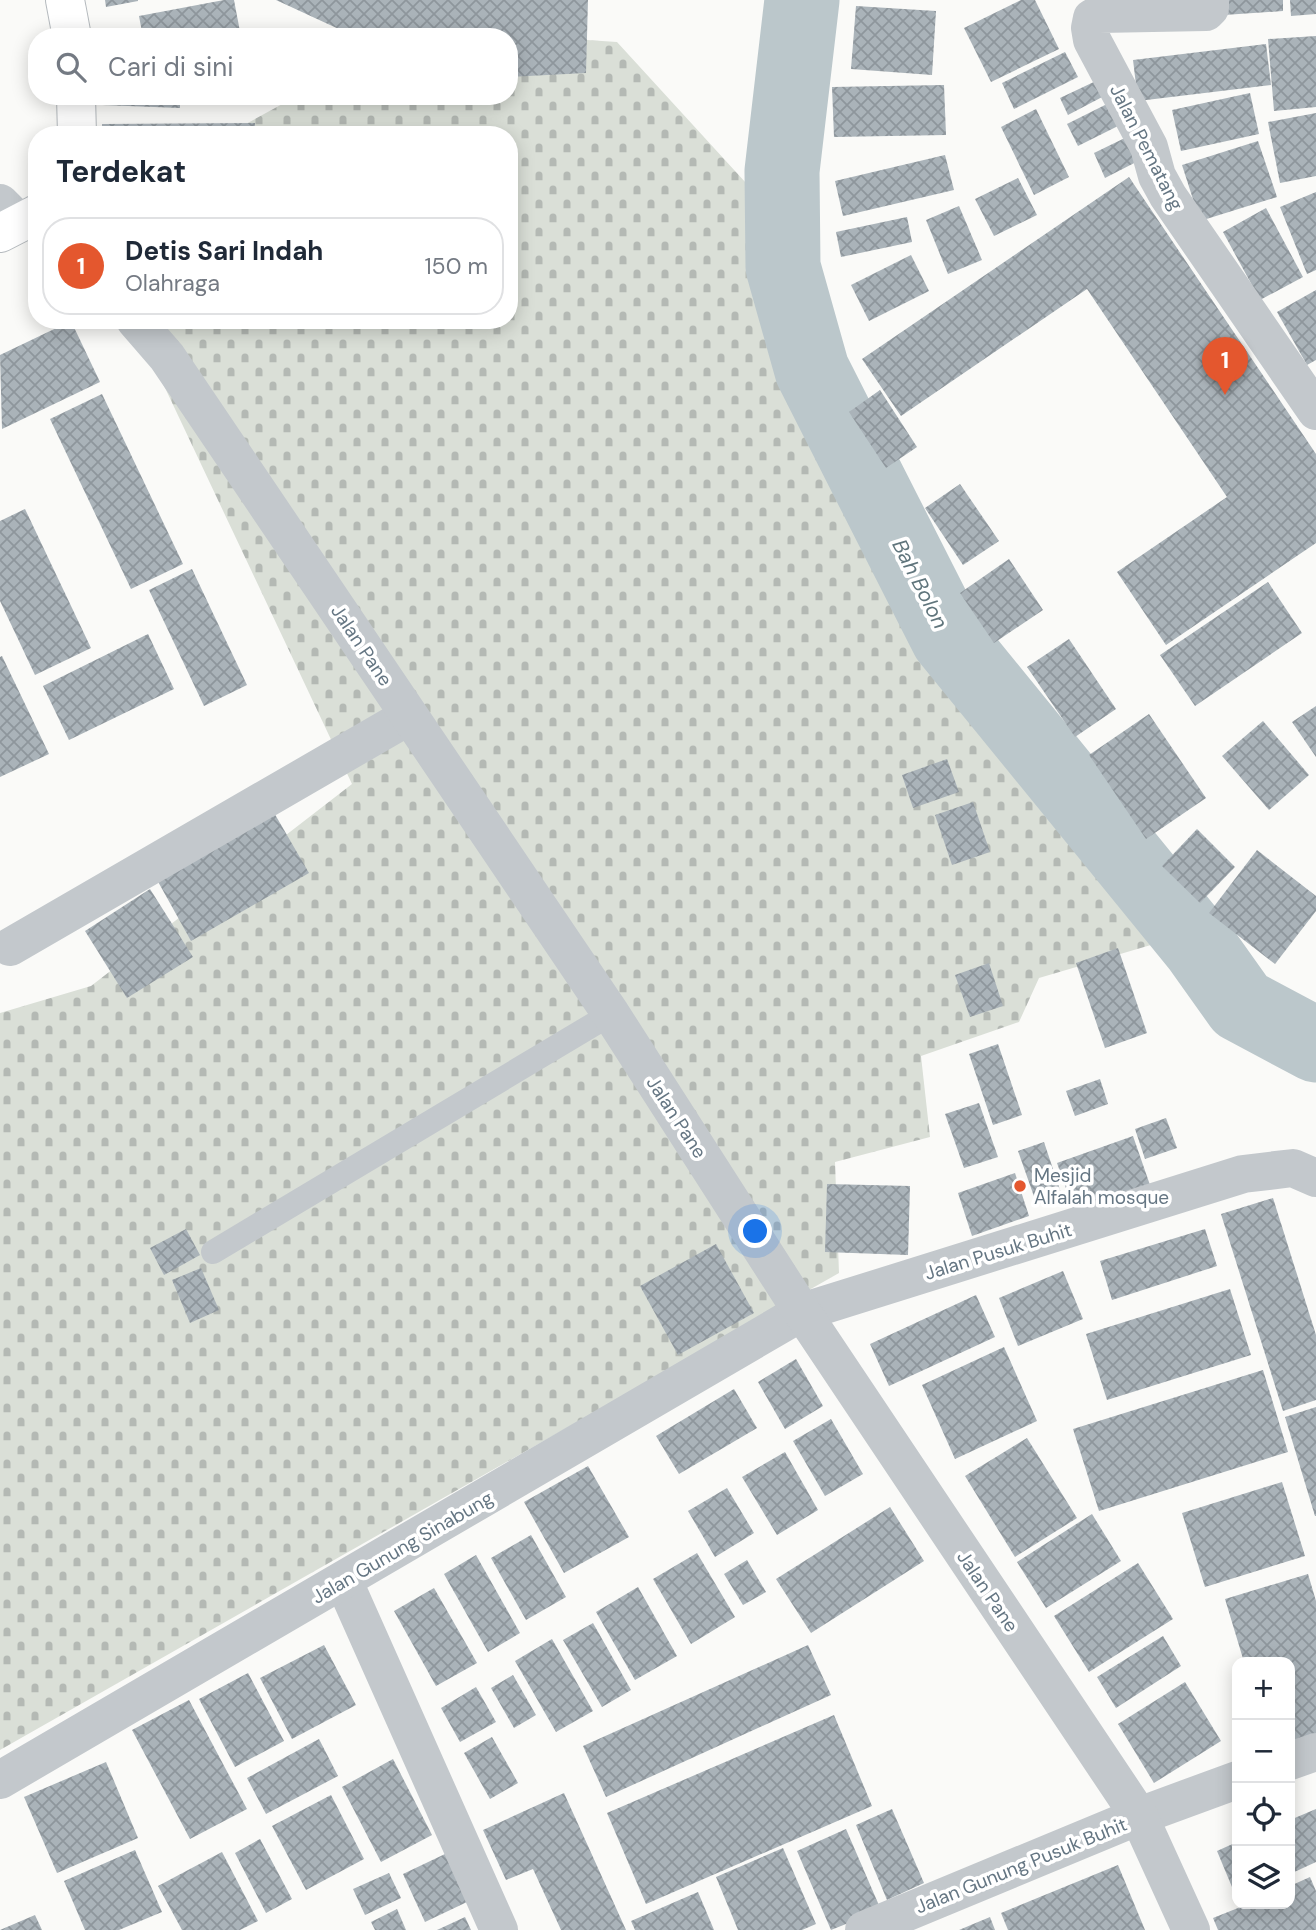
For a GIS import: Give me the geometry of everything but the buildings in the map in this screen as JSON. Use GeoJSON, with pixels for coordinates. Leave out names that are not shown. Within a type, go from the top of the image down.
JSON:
{"type":"FeatureCollection","features":[{"type":"Feature","properties":{"kind":"main road"},"geometry":{"type":"LineString","coordinates":[[65,0],[70,28]]}},
{"type":"Feature","properties":{"kind":"main road"},"geometry":{"type":"LineString","coordinates":[[76,105],[77,126]]}},
{"type":"Feature","properties":{"kind":"street","name":"Jalan Pematang"},"geometry":{"type":"LineString","coordinates":[[1210,0],[1210,8],[1206,12],[1099,14],[1092,18],[1092,40],[1149,147],[1157,176],[1168,196],[1316,411]]}},
{"type":"Feature","properties":{"kind":"street","name":"Jalan Pane"},"geometry":{"type":"LineString","coordinates":[[143,329],[167,357],[611,1014],[802,1312],[1139,1816],[1191,1930]]}},
{"type":"Feature","properties":{"kind":"street"},"geometry":{"type":"LineString","coordinates":[[10,947],[409,716]]}},
{"type":"Feature","properties":{"kind":"street","name":"Jalan Pusuk Buhit"},"geometry":{"type":"LineString","coordinates":[[802,1312],[1243,1174],[1293,1168],[1316,1178]]}},
{"type":"Feature","properties":{"kind":"street","name":"Jalan Gunung Sinabung"},"geometry":{"type":"LineString","coordinates":[[0,1780],[344,1582],[802,1312]]}},
{"type":"Feature","properties":{"kind":"street"},"geometry":{"type":"LineString","coordinates":[[344,1582],[499,1930]]}},
{"type":"Feature","properties":{"kind":"street"},"geometry":{"type":"LineString","coordinates":[[1295,1759],[1316,1752]]}},
{"type":"Feature","properties":{"kind":"street","name":"Jalan Gunung Pusuk Buhit"},"geometry":{"type":"LineString","coordinates":[[863,1930],[1139,1816],[1232,1782]]}},
{"type":"Feature","properties":{"kind":"lane"},"geometry":{"type":"LineString","coordinates":[[212,1252],[611,1014]]}},
{"type":"Feature","properties":{"kind":"green space"},"geometry":{"type":"Polygon","coordinates":[[[518,35],[617,42],[757,195],[797,389],[920,628],[1161,942],[1039,978],[1019,1022],[921,1056],[930,1137],[835,1162],[839,1273],[0,1750],[0,1013],[91,986],[352,784],[137,329],[518,329],[518,126],[242,126],[281,105],[518,105],[518,35]]]}},
{"type":"Feature","properties":{"kind":"waterway","name":"Bah Bolon"},"geometry":{"type":"LineString","coordinates":[[802,0],[782,171],[783,267],[812,370],[948,638],[1199,946],[1241,1005],[1316,1045]]}},
{"type":"Feature","properties":{"kind":"place","name":"Detis Sari Indah"},"geometry":{"type":"Point","coordinates":[1225,395]}},
{"type":"Feature","properties":{"kind":"place","name":"Mesjid Alfalah mosque"},"geometry":{"type":"Point","coordinates":[1020,1186]}}]}
